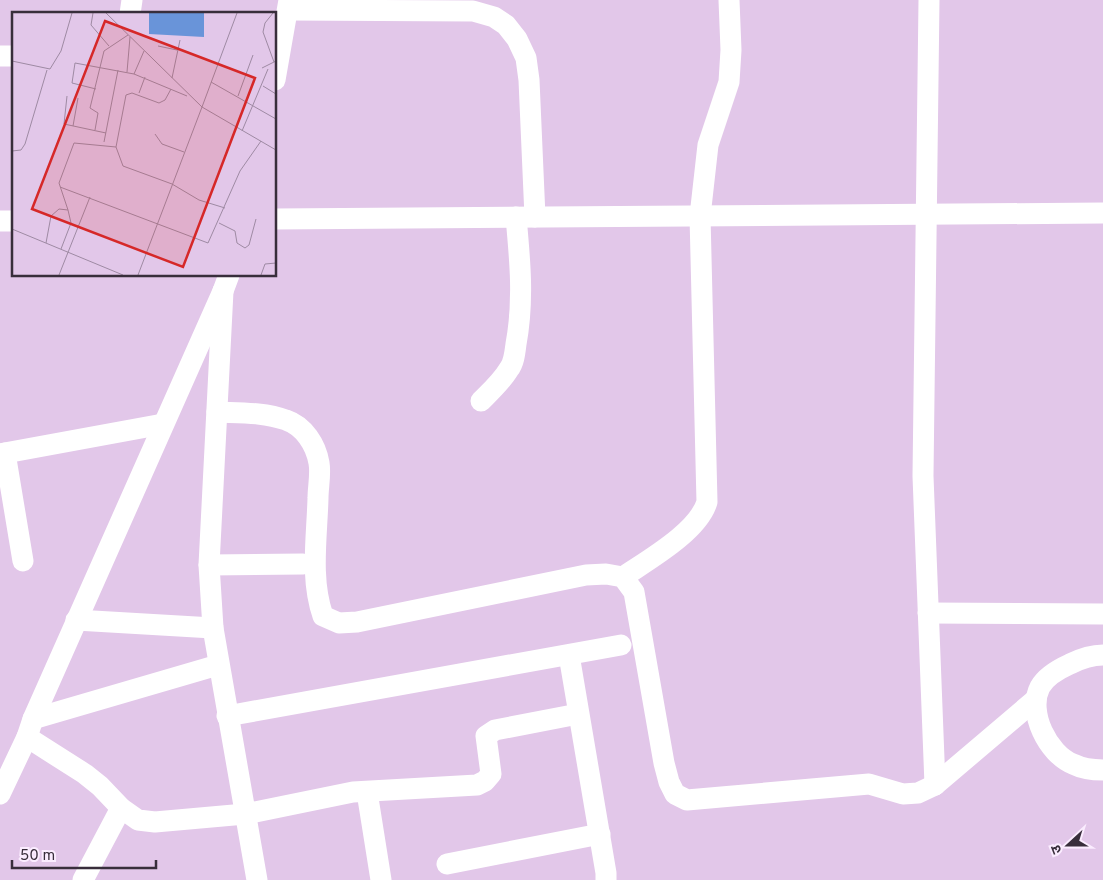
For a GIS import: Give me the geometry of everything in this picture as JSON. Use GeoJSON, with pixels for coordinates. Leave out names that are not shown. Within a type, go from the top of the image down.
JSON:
{"type":"FeatureCollection","features":[{"type":"Feature","properties":{"kind":"street"},"geometry":{"type":"LineString","coordinates":[[622,578],[692,527],[705,512],[708,502],[700,216],[708,144],[729,82],[731,50],[729,0]]}},
{"type":"Feature","properties":{"kind":"street"},"geometry":{"type":"LineString","coordinates":[[930,0],[923,476],[935,785]]}},
{"type":"Feature","properties":{"kind":"street"},"geometry":{"type":"LineString","coordinates":[[276,74],[288,5],[473,10],[494,17],[506,25],[518,39],[526,58],[529,80],[526,217],[521,274],[522,302],[520,326],[510,368],[500,382],[481,401]]}},
{"type":"Feature","properties":{"kind":"street"},"geometry":{"type":"LineString","coordinates":[[276,219],[1103,213]]}},
{"type":"Feature","properties":{"kind":"street"},"geometry":{"type":"LineString","coordinates":[[226,283],[217,412],[210,564],[212,628],[256,880]]}},
{"type":"Feature","properties":{"kind":"street"},"geometry":{"type":"LineString","coordinates":[[0,794],[226,283]]}},
{"type":"Feature","properties":{"kind":"street"},"geometry":{"type":"LineString","coordinates":[[217,412],[270,416],[287,420],[303,431],[312,443],[319,464],[316,574],[318,600],[323,616],[339,623],[357,622],[586,575],[606,574],[622,578],[634,592],[668,782],[675,794],[687,800],[869,784],[903,794],[918,793],[935,785],[1035,700]]}},
{"type":"Feature","properties":{"kind":"street"},"geometry":{"type":"LineString","coordinates":[[23,561],[3,453],[163,424]]}},
{"type":"Feature","properties":{"kind":"street"},"geometry":{"type":"LineString","coordinates":[[210,564],[303,564]]}},
{"type":"Feature","properties":{"kind":"street"},"geometry":{"type":"LineString","coordinates":[[928,613],[1103,614]]}},
{"type":"Feature","properties":{"kind":"street"},"geometry":{"type":"LineString","coordinates":[[76,620],[212,628]]}},
{"type":"Feature","properties":{"kind":"street"},"geometry":{"type":"LineString","coordinates":[[227,716],[621,644]]}},
{"type":"Feature","properties":{"kind":"street"},"geometry":{"type":"LineString","coordinates":[[569,655],[600,834],[606,880]]}},
{"type":"Feature","properties":{"kind":"street"},"geometry":{"type":"LineString","coordinates":[[1103,655],[1076,661],[1056,670],[1040,686],[1035,700],[1037,719],[1050,747],[1072,764],[1103,770]]}},
{"type":"Feature","properties":{"kind":"street"},"geometry":{"type":"LineString","coordinates":[[30,728],[218,665]]}},
{"type":"Feature","properties":{"kind":"street"},"geometry":{"type":"LineString","coordinates":[[30,728],[100,786],[121,808],[138,820],[155,822],[245,814],[353,792],[477,785],[485,781],[492,774],[486,736],[490,733],[495,730],[578,714]]}},
{"type":"Feature","properties":{"kind":"street"},"geometry":{"type":"LineString","coordinates":[[367,792],[381,880]]}},
{"type":"Feature","properties":{"kind":"street"},"geometry":{"type":"LineString","coordinates":[[83,880],[121,808]]}},
{"type":"Feature","properties":{"kind":"street"},"geometry":{"type":"LineString","coordinates":[[447,864],[600,834]]}}]}
